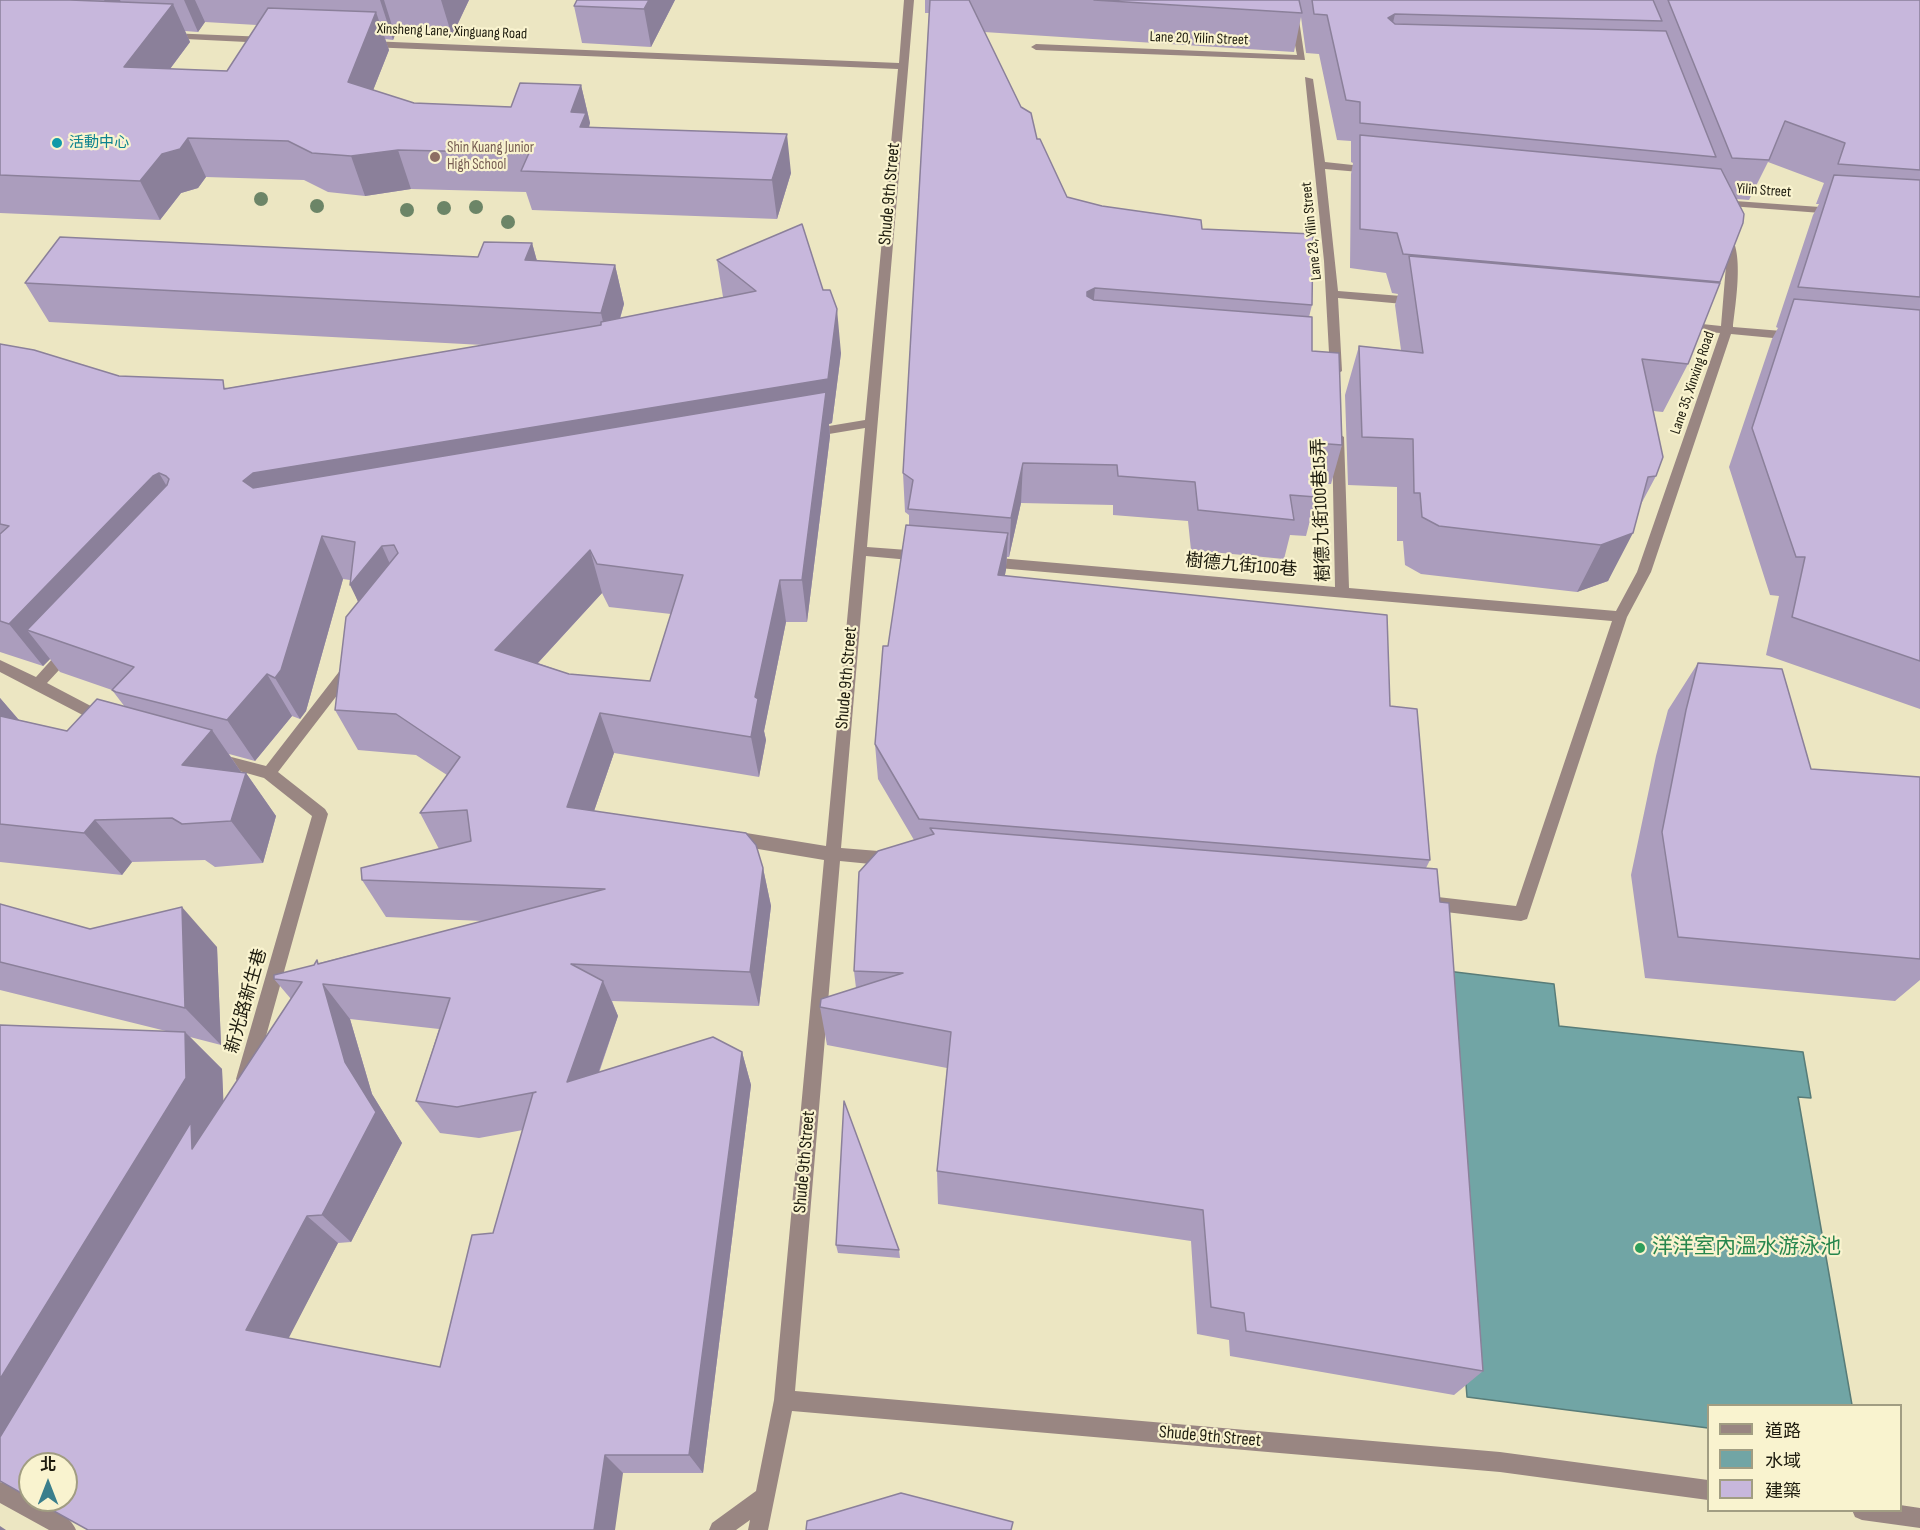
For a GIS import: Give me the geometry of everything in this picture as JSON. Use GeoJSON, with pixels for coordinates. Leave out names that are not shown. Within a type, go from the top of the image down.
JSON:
{"type":"FeatureCollection","features":[{"type":"Feature","properties":{"kind":"street","name":"Shude 9th Street"},"geometry":{"type":"LineString","coordinates":[[909,0],[784,1400],[1500,1462],[1707,1490]]}},
{"type":"Feature","properties":{"kind":"street","name":"Lane 20, Yilin Street"},"geometry":{"type":"LineString","coordinates":[[1036,47],[1302,58],[1291,0]]}},
{"type":"Feature","properties":{"kind":"street"},"geometry":{"type":"LineString","coordinates":[[157,35],[275,40]]}},
{"type":"Feature","properties":{"kind":"street","name":"Xinsheng Lane, Xinguang Road"},"geometry":{"type":"LineString","coordinates":[[358,44],[902,66]]}},
{"type":"Feature","properties":{"kind":"street"},"geometry":{"type":"LineString","coordinates":[[1308,79],[1320,165],[1379,170]]}},
{"type":"Feature","properties":{"kind":"street","name":"Lane 23, Yilin Street"},"geometry":{"type":"LineString","coordinates":[[1320,165],[1334,294]]}},
{"type":"Feature","properties":{"kind":"street","name":"Yilin Street"},"geometry":{"type":"LineString","coordinates":[[1713,213],[1850,212]]}},
{"type":"Feature","properties":{"kind":"street","name":"Lane 35, Xinxing Road"},"geometry":{"type":"LineString","coordinates":[[1416,902],[1521,914],[1620,617],[1644,572],[1727,330],[1732,253],[1713,213]]}},
{"type":"Feature","properties":{"kind":"street"},"geometry":{"type":"LineString","coordinates":[[1337,390],[1330,354],[1334,294],[1429,303]]}},
{"type":"Feature","properties":{"kind":"street"},"geometry":{"type":"LineString","coordinates":[[1667,325],[1806,337]]}},
{"type":"Feature","properties":{"kind":"street"},"geometry":{"type":"LineString","coordinates":[[800,435],[870,423]]}},
{"type":"Feature","properties":{"kind":"street","name":"樹德九街100巷15弄"},"geometry":{"type":"LineString","coordinates":[[1338,426],[1342,593]]}},
{"type":"Feature","properties":{"kind":"street"},"geometry":{"type":"LineString","coordinates":[[859,551],[930,557]]}},
{"type":"Feature","properties":{"kind":"street","name":"樹德九街100巷"},"geometry":{"type":"LineString","coordinates":[[977,561],[1620,617]]}},
{"type":"Feature","properties":{"kind":"street"},"geometry":{"type":"LineString","coordinates":[[38,684],[76,642]]}},
{"type":"Feature","properties":{"kind":"street"},"geometry":{"type":"LineString","coordinates":[[269,773],[357,660]]}},
{"type":"Feature","properties":{"kind":"street"},"geometry":{"type":"LineString","coordinates":[[0,665],[122,729]]}},
{"type":"Feature","properties":{"kind":"street","name":"新光路新生巷"},"geometry":{"type":"LineString","coordinates":[[200,755],[269,773],[320,814],[242,1090]]}},
{"type":"Feature","properties":{"kind":"street"},"geometry":{"type":"LineString","coordinates":[[718,836],[831,854],[903,860]]}},
{"type":"Feature","properties":{"kind":"street"},"geometry":{"type":"LineString","coordinates":[[758,1530],[784,1400]]}},
{"type":"Feature","properties":{"kind":"street"},"geometry":{"type":"LineString","coordinates":[[18,1477],[5,1494],[51,1519],[66,1530]]}},
{"type":"Feature","properties":{"kind":"street"},"geometry":{"type":"LineString","coordinates":[[719,1530],[764,1497]]}},
{"type":"Feature","properties":{"kind":"street"},"geometry":{"type":"LineString","coordinates":[[1876,1512],[1920,1518]]}},
{"type":"Feature","properties":{"kind":"water","name":"洋洋室內溫水游泳池"},"geometry":{"type":"Polygon","coordinates":[[[1447,971],[1554,984],[1559,1026],[1803,1052],[1811,1098],[1798,1097],[1852,1404],[1707,1404],[1707,1428],[1467,1397],[1437,1011],[1447,971]]]}},
{"type":"Feature","properties":{"kind":"building"},"geometry":{"type":"Polygon","coordinates":[[[0,0],[173,4],[124,67],[227,71],[268,8],[376,12],[348,82],[414,103],[511,107],[520,83],[581,85],[571,112],[586,113],[580,127],[787,134],[772,180],[521,171],[529,153],[398,150],[351,156],[312,153],[288,141],[188,138],[180,149],[162,154],[140,181],[0,175],[0,0]]]}},
{"type":"Feature","properties":{"kind":"building"},"geometry":{"type":"Polygon","coordinates":[[[577,0],[649,0],[644,9],[574,6],[577,0]]]}},
{"type":"Feature","properties":{"kind":"building"},"geometry":{"type":"Polygon","coordinates":[[[930,0],[969,0],[1021,107],[1031,113],[1037,139],[1040,139],[1067,197],[1102,206],[1201,220],[1202,229],[1313,234],[1312,305],[1095,288],[1087,292],[1087,296],[1094,300],[1312,317],[1312,351],[1339,353],[1342,445],[1315,443],[1316,497],[1290,495],[1294,520],[1198,510],[1195,482],[1118,476],[1117,465],[1023,463],[1011,518],[908,509],[913,480],[903,473],[930,0]]]}},
{"type":"Feature","properties":{"kind":"building"},"geometry":{"type":"Polygon","coordinates":[[[1094,0],[1299,0],[1302,13],[1094,0]]]}},
{"type":"Feature","properties":{"kind":"building"},"geometry":{"type":"Polygon","coordinates":[[[1312,0],[1653,0],[1662,21],[1395,14],[1388,18],[1395,24],[1666,31],[1716,157],[1360,123],[1360,102],[1346,100],[1327,15],[1314,14],[1312,0]]]}},
{"type":"Feature","properties":{"kind":"building"},"geometry":{"type":"Polygon","coordinates":[[[1668,0],[1920,0],[1920,170],[1838,164],[1845,143],[1785,121],[1769,160],[1732,158],[1668,0]]]}},
{"type":"Feature","properties":{"kind":"building"},"geometry":{"type":"Polygon","coordinates":[[[1360,135],[1721,169],[1744,214],[1743,223],[1720,282],[1403,254],[1397,233],[1360,229],[1360,135]]]}},
{"type":"Feature","properties":{"kind":"building"},"geometry":{"type":"Polygon","coordinates":[[[1834,175],[1920,180],[1920,297],[1798,287],[1834,175]]]}},
{"type":"Feature","properties":{"kind":"building"},"geometry":{"type":"Polygon","coordinates":[[[802,224],[823,290],[830,290],[837,309],[828,379],[253,473],[243,481],[253,488],[826,392],[802,580],[780,580],[755,697],[758,699],[751,737],[600,713],[567,807],[746,833],[756,845],[763,868],[750,972],[571,964],[603,981],[567,1082],[713,1037],[742,1052],[689,1455],[605,1455],[594,1530],[88,1530],[56,1512],[78,1512],[78,1452],[18,1452],[18,1491],[0,1481],[0,1437],[191,1122],[192,1149],[302,982],[274,979],[274,975],[314,965],[317,960],[318,964],[605,889],[362,880],[361,868],[471,841],[467,810],[420,813],[460,757],[396,714],[335,710],[346,617],[398,553],[394,545],[382,546],[350,585],[355,542],[322,536],[281,670],[275,678],[267,674],[227,720],[116,692],[112,690],[134,667],[27,630],[167,485],[169,479],[166,476],[159,473],[153,476],[9,624],[0,621],[0,534],[9,526],[0,524],[0,344],[34,350],[119,376],[223,380],[224,389],[601,325],[601,322],[756,291],[717,260],[802,224]],[[590,550],[495,650],[569,674],[650,681],[683,575],[597,564],[590,550]],[[323,984],[345,1062],[376,1112],[322,1215],[307,1216],[246,1330],[440,1367],[472,1235],[493,1233],[533,1093],[536,1092],[457,1107],[416,1101],[450,998],[323,984]]]}},
{"type":"Feature","properties":{"kind":"building"},"geometry":{"type":"Polygon","coordinates":[[[60,237],[478,257],[484,242],[532,243],[525,260],[615,265],[601,313],[25,283],[60,237]]]}},
{"type":"Feature","properties":{"kind":"building"},"geometry":{"type":"Polygon","coordinates":[[[1409,256],[1720,283],[1688,364],[1642,359],[1663,457],[1656,476],[1648,477],[1633,533],[1601,545],[1439,526],[1422,517],[1420,493],[1414,493],[1413,439],[1362,437],[1359,346],[1423,353],[1409,256]]]}},
{"type":"Feature","properties":{"kind":"building"},"geometry":{"type":"Polygon","coordinates":[[[1794,299],[1920,310],[1920,661],[1792,617],[1805,557],[1796,557],[1752,428],[1794,299]]]}},
{"type":"Feature","properties":{"kind":"building"},"geometry":{"type":"Polygon","coordinates":[[[906,525],[1008,533],[998,575],[1387,615],[1390,706],[1417,709],[1430,860],[919,819],[875,744],[883,646],[888,646],[906,525]]]}},
{"type":"Feature","properties":{"kind":"building"},"geometry":{"type":"Polygon","coordinates":[[[1698,663],[1782,669],[1811,769],[1920,777],[1920,959],[1678,937],[1662,832],[1686,710],[1698,663]]]}},
{"type":"Feature","properties":{"kind":"building"},"geometry":{"type":"Polygon","coordinates":[[[97,699],[212,730],[182,765],[246,773],[231,821],[182,824],[172,818],[95,820],[84,833],[0,824],[0,716],[67,731],[97,699]]]}},
{"type":"Feature","properties":{"kind":"building"},"geometry":{"type":"Polygon","coordinates":[[[930,828],[1437,869],[1440,902],[1449,903],[1483,1371],[1246,1331],[1244,1313],[1211,1307],[1203,1210],[937,1171],[951,1032],[820,1007],[821,999],[903,973],[854,971],[859,872],[878,851],[934,834],[930,828]]]}},
{"type":"Feature","properties":{"kind":"building"},"geometry":{"type":"Polygon","coordinates":[[[0,904],[90,929],[182,907],[185,1008],[0,962],[0,904]]]}},
{"type":"Feature","properties":{"kind":"building"},"geometry":{"type":"Polygon","coordinates":[[[0,1025],[185,1032],[186,1078],[0,1379],[0,1025]]]}},
{"type":"Feature","properties":{"kind":"building"},"geometry":{"type":"Polygon","coordinates":[[[844,1101],[899,1250],[836,1245],[844,1101]]]}},
{"type":"Feature","properties":{"kind":"building"},"geometry":{"type":"Polygon","coordinates":[[[901,1493],[1013,1522],[1011,1530],[806,1530],[807,1521],[901,1493]]]}},
{"type":"Feature","properties":{"kind":"place","name":"活動中心"},"geometry":{"type":"Point","coordinates":[57,143]}},
{"type":"Feature","properties":{"kind":"place","name":"Shin Kuang Junior High School"},"geometry":{"type":"Point","coordinates":[435,157]}},
{"type":"Feature","properties":{"kind":"place","name":"洋洋室內溫水游泳池"},"geometry":{"type":"Point","coordinates":[1640,1248]}}]}
